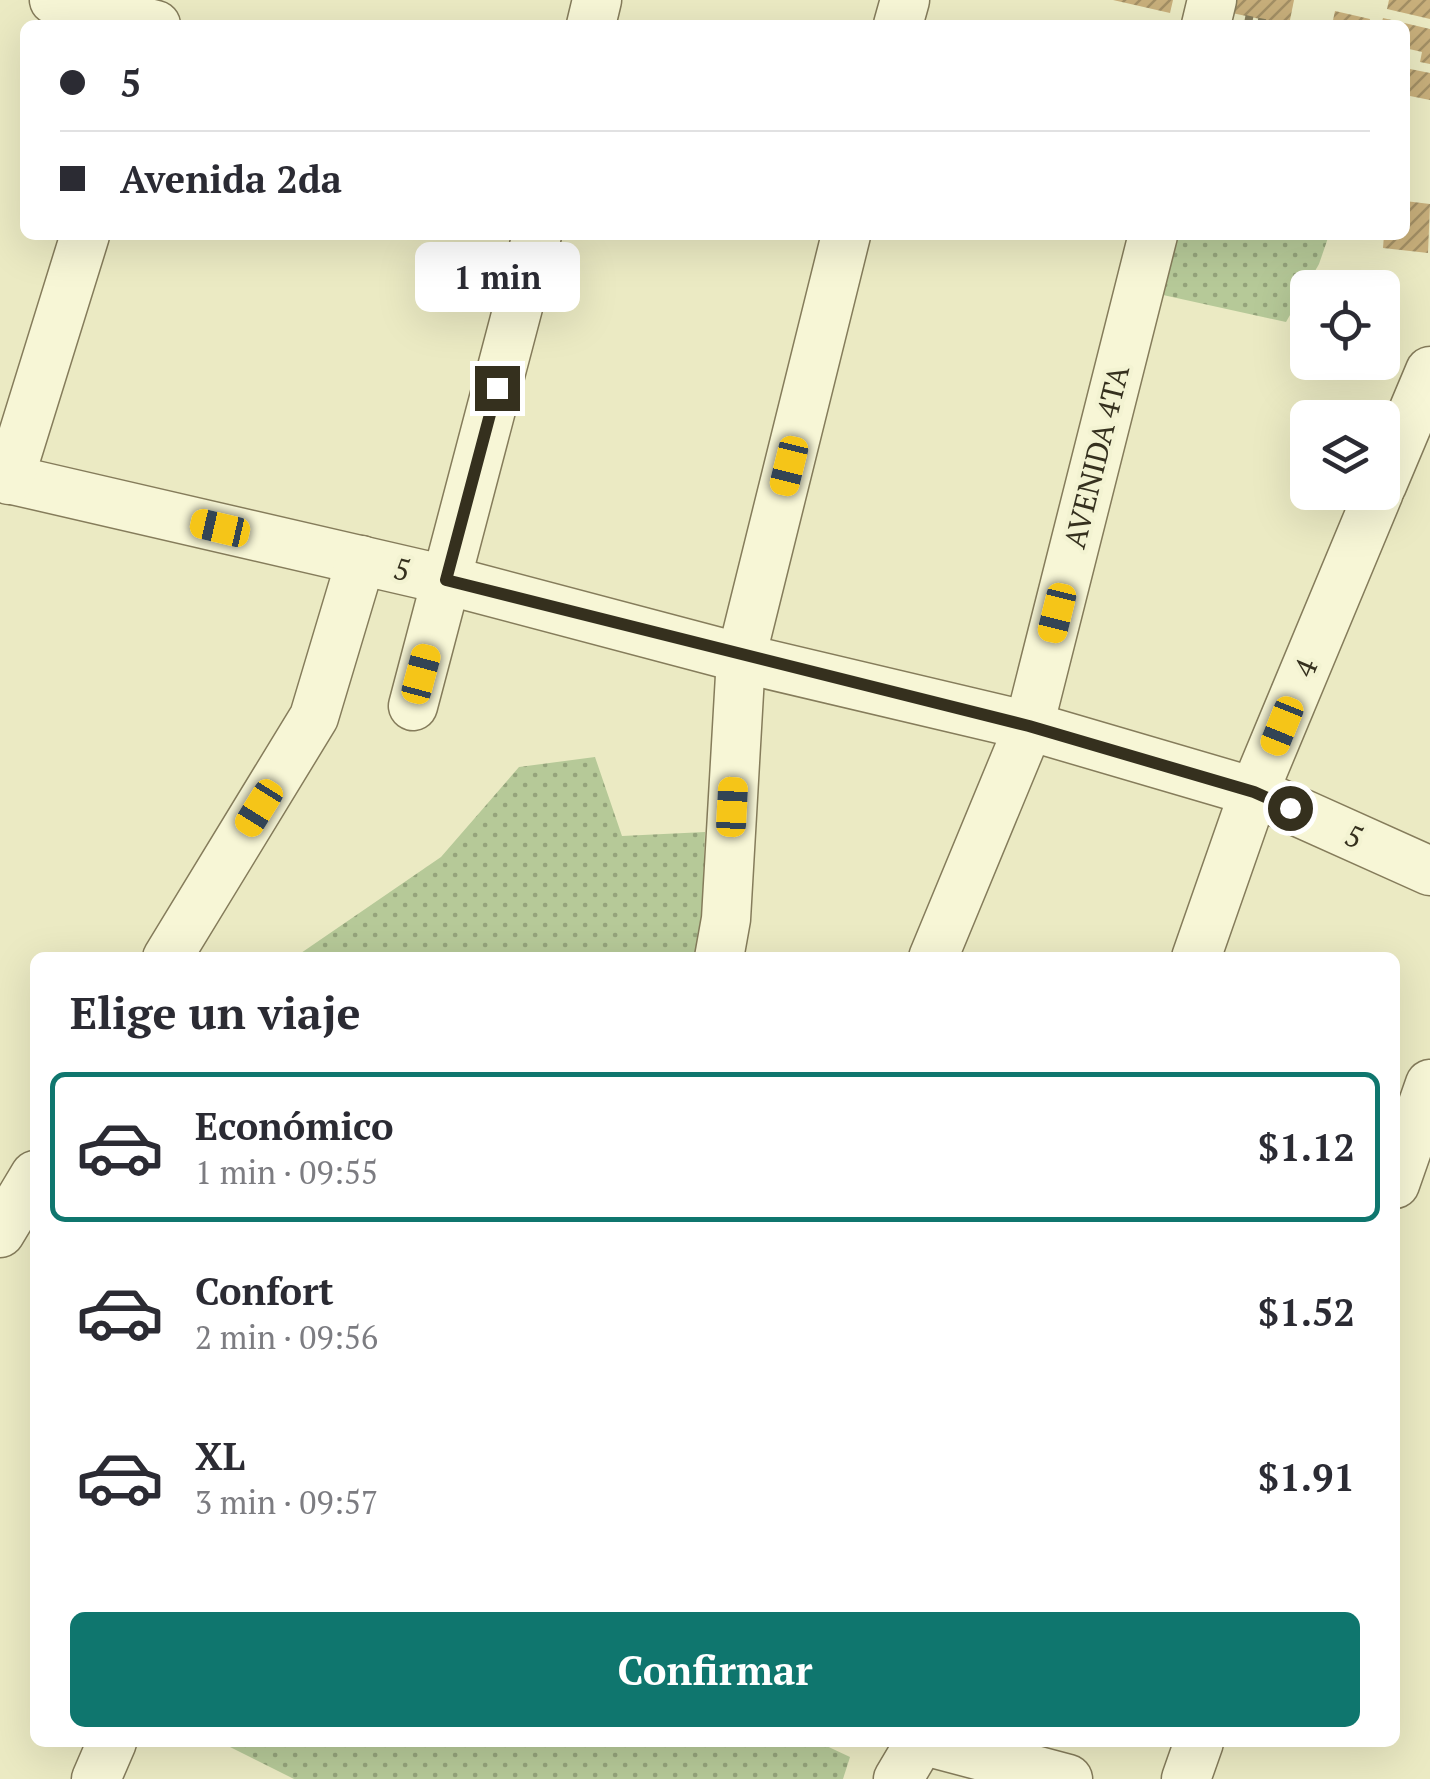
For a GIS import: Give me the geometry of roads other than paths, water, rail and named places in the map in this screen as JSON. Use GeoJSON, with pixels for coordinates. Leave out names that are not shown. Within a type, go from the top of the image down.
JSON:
{"type":"FeatureCollection","features":[{"type":"Feature","properties":{"kind":"street"},"geometry":{"type":"LineString","coordinates":[[54,0],[133,20]]}},
{"type":"Feature","properties":{"kind":"street"},"geometry":{"type":"LineString","coordinates":[[4,478],[83,240]]}},
{"type":"Feature","properties":{"kind":"street"},"geometry":{"type":"LineString","coordinates":[[413,706],[536,240]]}},
{"type":"Feature","properties":{"kind":"street"},"geometry":{"type":"LineString","coordinates":[[720,952],[726,919],[741,658],[845,240]]}},
{"type":"Feature","properties":{"kind":"street","name":"AVENIDA 4TA"},"geometry":{"type":"LineString","coordinates":[[935,952],[1029,726],[1152,240]]}},
{"type":"Feature","properties":{"kind":"street"},"geometry":{"type":"LineString","coordinates":[[1400,442],[1430,371]]}},
{"type":"Feature","properties":{"kind":"street","name":"5"},"geometry":{"type":"LineString","coordinates":[[4,478],[446,580],[741,658],[1029,726],[1254,792],[1430,870]]}},
{"type":"Feature","properties":{"kind":"street","name":"4"},"geometry":{"type":"LineString","coordinates":[[1198,952],[1254,792],[1372,510]]}},
{"type":"Feature","properties":{"kind":"street"},"geometry":{"type":"LineString","coordinates":[[171,952],[314,718],[362,560]]}},
{"type":"Feature","properties":{"kind":"street"},"geometry":{"type":"LineString","coordinates":[[1400,1170],[1430,1084]]}},
{"type":"Feature","properties":{"kind":"street"},"geometry":{"type":"LineString","coordinates":[[0,1233],[30,1183]]}},
{"type":"Feature","properties":{"kind":"street"},"geometry":{"type":"LineString","coordinates":[[96,1779],[110,1747]]}},
{"type":"Feature","properties":{"kind":"street"},"geometry":{"type":"LineString","coordinates":[[898,1779],[917,1747]]}},
{"type":"Feature","properties":{"kind":"street"},"geometry":{"type":"LineString","coordinates":[[948,1747],[1068,1779]]}},
{"type":"Feature","properties":{"kind":"street"},"geometry":{"type":"LineString","coordinates":[[1186,1779],[1197,1747]]}}]}
